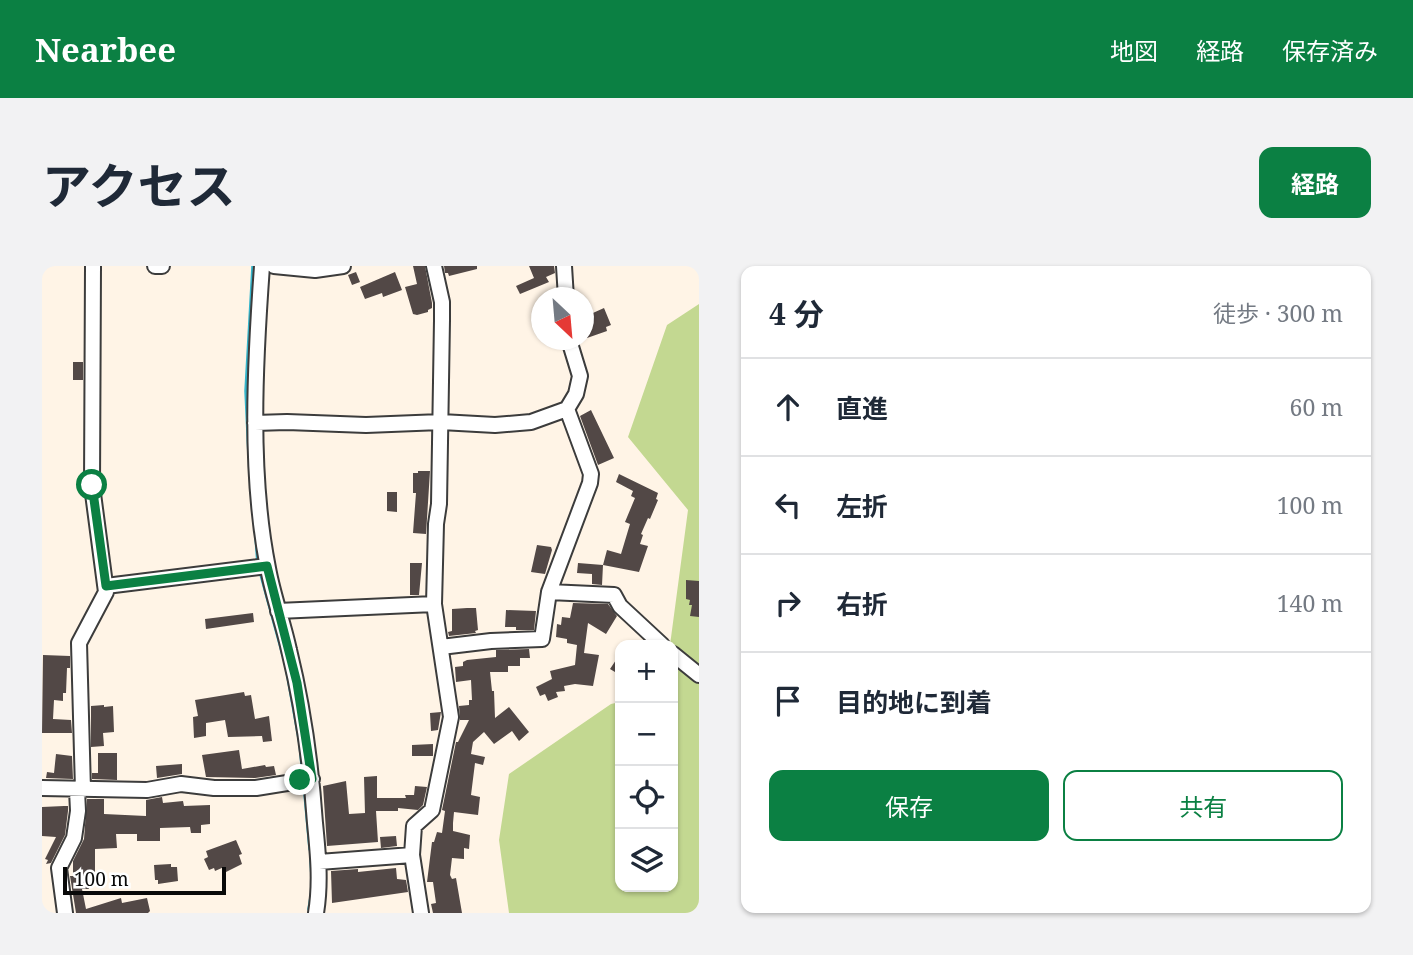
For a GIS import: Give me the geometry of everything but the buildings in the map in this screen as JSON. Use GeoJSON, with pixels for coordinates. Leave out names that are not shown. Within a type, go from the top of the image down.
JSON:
{"type":"FeatureCollection","features":[{"type":"Feature","properties":{"kind":"street"},"geometry":{"type":"LineString","coordinates":[[65,913],[59,868],[74,838],[80,790],[79,643],[104,598],[106,586],[92,485],[93,266]]}},
{"type":"Feature","properties":{"kind":"street"},"geometry":{"type":"LineString","coordinates":[[155,266],[162,266]]}},
{"type":"Feature","properties":{"kind":"street"},"geometry":{"type":"LineString","coordinates":[[262,266],[256,339],[255,423],[262,566],[278,611],[297,683],[306,780],[319,862],[316,912]]}},
{"type":"Feature","properties":{"kind":"street"},"geometry":{"type":"LineString","coordinates":[[274,266],[314,270],[342,266]]}},
{"type":"Feature","properties":{"kind":"street"},"geometry":{"type":"LineString","coordinates":[[421,913],[412,855],[414,826],[432,810],[450,724],[434,604],[441,422],[442,302],[434,266]]}},
{"type":"Feature","properties":{"kind":"street"},"geometry":{"type":"LineString","coordinates":[[564,266],[565,287]]}},
{"type":"Feature","properties":{"kind":"street"},"geometry":{"type":"LineString","coordinates":[[255,423],[366,425],[441,422],[495,425],[530,422],[567,409],[576,394],[580,376],[572,350]]}},
{"type":"Feature","properties":{"kind":"street"},"geometry":{"type":"LineString","coordinates":[[441,648],[491,641],[541,639],[549,592],[590,483],[591,474],[567,409]]}},
{"type":"Feature","properties":{"kind":"street"},"geometry":{"type":"LineString","coordinates":[[106,586],[262,566]]}},
{"type":"Feature","properties":{"kind":"street"},"geometry":{"type":"LineString","coordinates":[[549,592],[614,595],[620,606],[657,640]]}},
{"type":"Feature","properties":{"kind":"street"},"geometry":{"type":"LineString","coordinates":[[278,611],[434,604]]}},
{"type":"Feature","properties":{"kind":"street"},"geometry":{"type":"LineString","coordinates":[[678,658],[699,675]]}},
{"type":"Feature","properties":{"kind":"street"},"geometry":{"type":"LineString","coordinates":[[42,788],[146,790],[181,784],[214,788],[256,788],[306,780]]}},
{"type":"Feature","properties":{"kind":"street"},"geometry":{"type":"LineString","coordinates":[[319,862],[412,855]]}},
{"type":"Feature","properties":{"kind":"green space"},"geometry":{"type":"Polygon","coordinates":[[[699,304],[699,913],[509,913],[499,840],[509,774],[615,703],[615,892],[678,892],[678,640],[671,640],[688,510],[628,437],[667,325],[699,304]]]}},
{"type":"Feature","properties":{"kind":"waterway"},"geometry":{"type":"LineString","coordinates":[[249,456],[246,391],[253,266]]}},
{"type":"Feature","properties":{"kind":"waterway"},"geometry":{"type":"LineString","coordinates":[[256,537],[258,564]]}},
{"type":"Feature","properties":{"kind":"waterway"},"geometry":{"type":"LineString","coordinates":[[260,571],[283,655]]}},
{"type":"Feature","properties":{"kind":"waterway"},"geometry":{"type":"LineString","coordinates":[[286,666],[303,776]]}},
{"type":"Feature","properties":{"kind":"waterway"},"geometry":{"type":"LineString","coordinates":[[304,783],[310,849]]}},
{"type":"Feature","properties":{"kind":"waterway"},"geometry":{"type":"LineString","coordinates":[[311,860],[312,877]]}},
{"type":"Feature","properties":{"kind":"waterway"},"geometry":{"type":"LineString","coordinates":[[311,913],[309,909],[312,891]]}},
{"type":"Feature","properties":{"kind":"route"},"geometry":{"type":"LineString","coordinates":[[92,485],[106,586],[267,566],[289,647],[305,730],[312,779],[300,780]]}}]}
